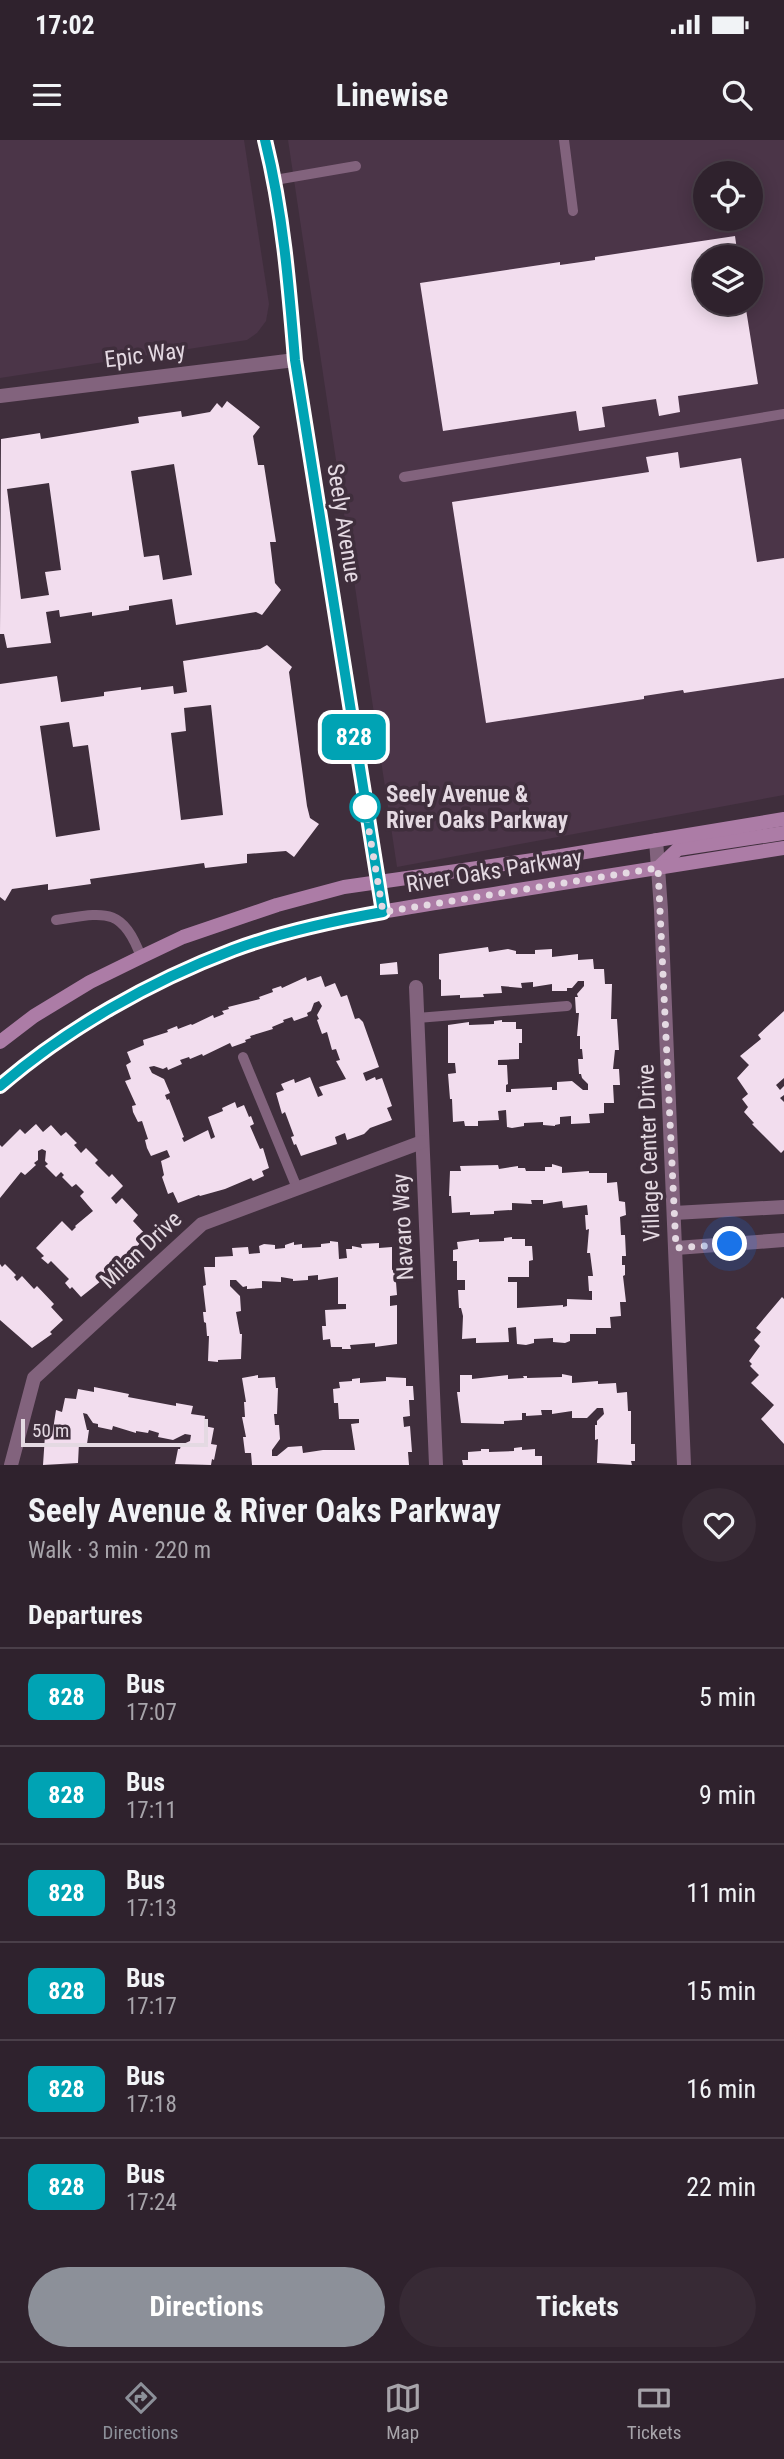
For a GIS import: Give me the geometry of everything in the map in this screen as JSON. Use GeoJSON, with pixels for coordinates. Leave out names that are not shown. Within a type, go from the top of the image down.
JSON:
{"type":"FeatureCollection","features":[{"type":"Feature","properties":{"kind":"street","name":"Seely Avenue"},"geometry":{"type":"LineString","coordinates":[[265,140],[275,180],[295,360],[383,912]]}},
{"type":"Feature","properties":{"kind":"street","name":"Epic Way"},"geometry":{"type":"LineString","coordinates":[[0,396],[295,360]]}},
{"type":"Feature","properties":{"kind":"street","name":"River Oaks Parkway"},"geometry":{"type":"LineString","coordinates":[[0,1042],[45,1009],[90,982],[183,937],[227,921],[344,887],[784,819]]}},
{"type":"Feature","properties":{"kind":"street"},"geometry":{"type":"LineString","coordinates":[[658,868],[678,849],[784,833]]}},
{"type":"Feature","properties":{"kind":"street","name":"Village Center Drive"},"geometry":{"type":"LineString","coordinates":[[656,840],[684,1465]]}},
{"type":"Feature","properties":{"kind":"street","name":"River Oaks Parkway"},"geometry":{"type":"LineString","coordinates":[[0,1086],[77,1029],[148,988],[233,950],[293,931],[383,912],[784,848]]}},
{"type":"Feature","properties":{"kind":"street","name":"Navaro Way"},"geometry":{"type":"LineString","coordinates":[[416,987],[436,1465]]}},
{"type":"Feature","properties":{"kind":"street","name":"Milan Drive"},"geometry":{"type":"LineString","coordinates":[[12,1465],[34,1378],[202,1224],[422,1142]]}},
{"type":"Feature","properties":{"kind":"street"},"geometry":{"type":"LineString","coordinates":[[674,1213],[784,1206]]}},
{"type":"Feature","properties":{"kind":"street"},"geometry":{"type":"LineString","coordinates":[[676,1248],[784,1240]]}},
{"type":"Feature","properties":{"kind":"lane"},"geometry":{"type":"LineString","coordinates":[[564,140],[573,211]]}},
{"type":"Feature","properties":{"kind":"lane"},"geometry":{"type":"LineString","coordinates":[[275,180],[356,166]]}},
{"type":"Feature","properties":{"kind":"lane"},"geometry":{"type":"LineString","coordinates":[[404,477],[784,414]]}},
{"type":"Feature","properties":{"kind":"lane"},"geometry":{"type":"LineString","coordinates":[[56,920],[97,913],[115,919],[122,923],[134,938],[141,957]]}},
{"type":"Feature","properties":{"kind":"lane"},"geometry":{"type":"LineString","coordinates":[[417,1018],[567,1006]]}},
{"type":"Feature","properties":{"kind":"lane"},"geometry":{"type":"LineString","coordinates":[[243,1057],[297,1188]]}},
{"type":"Feature","properties":{"kind":"shaded area"},"geometry":{"type":"Polygon","coordinates":[[[0,140],[244,140],[269,304],[266,321],[257,333],[247,340],[0,378],[0,140]]]}},
{"type":"Feature","properties":{"kind":"shaded area"},"geometry":{"type":"Polygon","coordinates":[[[288,140],[784,140],[784,795],[397,867],[288,140]]]}},
{"type":"Feature","properties":{"kind":"building"},"geometry":{"type":"Polygon","coordinates":[[[735,236],[736,245],[693,245],[693,315],[747,315],[758,384],[678,396],[680,412],[659,416],[656,399],[602,407],[605,427],[579,431],[576,411],[443,431],[420,283],[560,262],[560,265],[595,260],[595,257],[735,236]]]}},
{"type":"Feature","properties":{"kind":"building"},"geometry":{"type":"Polygon","coordinates":[[[227,401],[260,427],[253,436],[258,465],[264,465],[276,542],[270,542],[275,583],[281,590],[262,615],[256,612],[176,625],[172,599],[92,616],[92,612],[60,617],[59,610],[46,612],[51,643],[7,648],[4,634],[0,634],[1,439],[40,433],[41,439],[139,423],[138,417],[181,411],[182,417],[210,412],[217,403],[222,408],[227,401]],[[174,464],[131,471],[144,557],[159,555],[163,580],[192,575],[174,464]],[[49,483],[7,489],[21,599],[49,595],[45,572],[61,570],[49,483]]]}},
{"type":"Feature","properties":{"kind":"building"},"geometry":{"type":"Polygon","coordinates":[[[678,452],[680,468],[741,458],[757,562],[784,558],[784,678],[684,693],[683,690],[644,696],[644,699],[486,723],[452,502],[649,472],[646,457],[678,452]]]}},
{"type":"Feature","properties":{"kind":"building"},"geometry":{"type":"Polygon","coordinates":[[[267,645],[292,667],[289,672],[307,806],[310,818],[319,824],[294,857],[286,851],[247,854],[247,863],[205,868],[204,863],[90,879],[91,884],[48,890],[48,884],[12,889],[5,901],[0,897],[0,684],[57,676],[61,702],[141,687],[141,690],[173,686],[174,694],[187,692],[183,661],[260,649],[267,645]],[[211,705],[184,708],[186,731],[171,733],[181,820],[223,815],[211,705]],[[69,722],[40,726],[56,837],[100,830],[88,745],[73,747],[69,722]]]}},
{"type":"Feature","properties":{"kind":"building"},"geometry":{"type":"Polygon","coordinates":[[[488,947],[489,952],[508,949],[516,951],[516,954],[535,954],[535,950],[552,949],[552,957],[578,954],[578,960],[593,959],[594,969],[604,969],[605,984],[612,984],[611,1019],[617,1019],[619,1050],[615,1050],[613,1069],[619,1069],[620,1085],[613,1085],[614,1103],[604,1103],[604,1113],[589,1114],[590,1123],[571,1124],[571,1116],[560,1117],[560,1124],[555,1126],[543,1125],[543,1122],[524,1123],[524,1126],[512,1128],[507,1127],[506,1110],[498,1111],[499,1120],[478,1121],[478,1126],[465,1126],[464,1121],[453,1122],[448,1074],[456,1073],[455,1063],[448,1063],[448,1025],[469,1022],[469,1025],[494,1024],[494,1021],[502,1020],[516,1022],[516,1029],[522,1029],[519,1059],[498,1060],[498,1065],[507,1065],[506,1092],[511,1092],[511,1089],[552,1087],[552,1090],[557,1090],[557,1082],[572,1081],[583,1090],[588,1090],[588,1084],[579,1074],[578,1059],[583,1059],[580,1036],[577,1036],[579,1013],[576,1013],[575,997],[578,997],[584,981],[578,981],[572,988],[567,988],[567,991],[552,991],[552,984],[533,987],[533,982],[521,983],[522,988],[501,986],[502,993],[483,994],[484,997],[441,996],[439,954],[488,947]]]}},
{"type":"Feature","properties":{"kind":"building"},"geometry":{"type":"Polygon","coordinates":[[[397,962],[398,974],[380,975],[380,964],[397,962]]]}},
{"type":"Feature","properties":{"kind":"building"},"geometry":{"type":"Polygon","coordinates":[[[321,976],[325,987],[335,983],[341,997],[347,995],[355,1019],[359,1018],[363,1022],[379,1067],[363,1073],[366,1081],[375,1077],[376,1080],[382,1078],[392,1106],[387,1108],[392,1120],[347,1140],[345,1133],[335,1137],[337,1144],[301,1156],[296,1144],[294,1145],[291,1137],[294,1136],[285,1112],[282,1114],[276,1093],[284,1090],[281,1084],[294,1079],[295,1083],[310,1077],[318,1097],[323,1095],[319,1087],[346,1079],[336,1061],[340,1060],[336,1049],[332,1050],[327,1032],[322,1034],[317,1020],[322,1006],[319,1001],[314,1003],[311,1011],[307,1013],[308,1016],[294,1021],[292,1017],[283,1020],[284,1022],[272,1027],[273,1029],[250,1036],[246,1042],[232,1047],[230,1043],[203,1056],[202,1054],[180,1060],[182,1064],[168,1070],[167,1067],[149,1067],[152,1073],[164,1079],[170,1093],[165,1095],[167,1100],[169,1099],[184,1142],[208,1130],[211,1139],[215,1137],[208,1117],[235,1102],[237,1108],[244,1105],[249,1117],[251,1116],[254,1124],[250,1126],[260,1149],[263,1148],[269,1168],[262,1171],[264,1176],[253,1181],[251,1178],[178,1203],[173,1192],[168,1194],[162,1177],[164,1175],[161,1161],[170,1157],[167,1150],[151,1156],[142,1121],[138,1122],[133,1112],[132,1106],[136,1105],[125,1081],[131,1079],[126,1065],[131,1062],[127,1052],[144,1045],[143,1040],[168,1032],[167,1030],[177,1026],[178,1029],[192,1025],[213,1015],[214,1018],[224,1014],[222,1011],[229,1009],[228,1007],[260,999],[259,997],[273,992],[272,989],[282,988],[306,977],[307,981],[321,976]]]}},
{"type":"Feature","properties":{"kind":"building"},"geometry":{"type":"Polygon","coordinates":[[[784,1011],[784,1078],[776,1085],[780,1090],[784,1086],[784,1095],[780,1098],[784,1102],[784,1150],[781,1153],[752,1124],[754,1123],[744,1112],[748,1107],[742,1099],[748,1094],[737,1078],[749,1065],[740,1056],[761,1039],[758,1035],[784,1011]]]}},
{"type":"Feature","properties":{"kind":"building"},"geometry":{"type":"Polygon","coordinates":[[[36,1124],[43,1132],[51,1125],[61,1136],[66,1132],[77,1143],[74,1145],[81,1153],[86,1148],[98,1160],[95,1163],[109,1177],[112,1174],[123,1186],[111,1198],[116,1204],[122,1198],[138,1215],[133,1221],[147,1236],[118,1266],[113,1261],[106,1268],[111,1273],[81,1297],[65,1283],[69,1279],[51,1261],[48,1264],[41,1258],[44,1256],[36,1248],[62,1221],[72,1231],[93,1211],[80,1196],[84,1192],[76,1184],[72,1187],[62,1177],[64,1175],[61,1172],[56,1177],[45,1166],[48,1164],[45,1161],[46,1151],[42,1149],[38,1151],[38,1160],[34,1163],[36,1165],[25,1175],[21,1172],[0,1198],[0,1145],[2,1147],[20,1129],[25,1134],[36,1124]]]}},
{"type":"Feature","properties":{"kind":"building"},"geometry":{"type":"Polygon","coordinates":[[[552,1164],[562,1167],[562,1173],[607,1173],[607,1183],[617,1182],[619,1201],[625,1202],[626,1215],[620,1217],[621,1235],[625,1235],[626,1256],[622,1256],[622,1265],[625,1265],[623,1276],[626,1302],[620,1302],[621,1316],[610,1317],[611,1328],[596,1328],[596,1334],[570,1334],[570,1341],[565,1343],[553,1342],[553,1338],[534,1339],[534,1343],[526,1345],[517,1344],[516,1327],[508,1328],[509,1342],[476,1343],[476,1338],[462,1339],[463,1316],[459,1308],[458,1290],[465,1290],[465,1280],[457,1280],[457,1261],[453,1261],[453,1250],[458,1249],[457,1242],[479,1239],[479,1242],[504,1241],[504,1238],[512,1237],[525,1239],[525,1246],[532,1246],[533,1260],[529,1261],[529,1277],[508,1277],[508,1282],[517,1282],[517,1308],[563,1307],[567,1306],[567,1299],[592,1300],[588,1276],[593,1276],[590,1253],[587,1253],[587,1205],[563,1208],[562,1201],[543,1204],[543,1200],[531,1200],[532,1204],[512,1203],[512,1210],[494,1211],[494,1214],[452,1213],[449,1196],[450,1171],[461,1171],[460,1166],[498,1165],[499,1169],[518,1166],[526,1171],[545,1171],[545,1167],[552,1167],[552,1164]]]}},
{"type":"Feature","properties":{"kind":"building"},"geometry":{"type":"Polygon","coordinates":[[[294,1242],[294,1245],[302,1244],[302,1248],[321,1247],[321,1244],[338,1242],[339,1259],[347,1258],[346,1249],[352,1249],[352,1246],[362,1248],[361,1244],[379,1243],[379,1248],[392,1247],[392,1270],[395,1269],[397,1295],[390,1296],[390,1306],[397,1305],[397,1344],[375,1347],[375,1343],[350,1345],[351,1349],[342,1349],[331,1347],[330,1339],[323,1340],[325,1310],[346,1309],[346,1304],[338,1304],[338,1277],[318,1280],[318,1275],[308,1276],[308,1280],[293,1281],[281,1277],[281,1282],[262,1281],[262,1288],[247,1289],[247,1286],[243,1287],[236,1280],[230,1280],[230,1286],[240,1296],[241,1311],[236,1312],[242,1334],[241,1359],[208,1361],[209,1336],[203,1312],[206,1312],[204,1267],[215,1267],[215,1257],[233,1256],[232,1248],[248,1247],[249,1254],[260,1253],[259,1246],[264,1244],[275,1245],[275,1249],[285,1248],[285,1245],[294,1242]]]}},
{"type":"Feature","properties":{"kind":"building"},"geometry":{"type":"Polygon","coordinates":[[[0,1264],[2,1267],[5,1264],[16,1275],[14,1277],[17,1281],[22,1276],[34,1289],[37,1286],[54,1304],[51,1307],[63,1320],[50,1332],[52,1334],[32,1348],[0,1320],[0,1264]]]}},
{"type":"Feature","properties":{"kind":"building"},"geometry":{"type":"Polygon","coordinates":[[[782,1297],[784,1444],[761,1419],[774,1405],[751,1383],[759,1375],[749,1361],[760,1346],[754,1340],[761,1332],[756,1328],[782,1297]]]}},
{"type":"Feature","properties":{"kind":"building"},"geometry":{"type":"Polygon","coordinates":[[[562,1374],[572,1376],[572,1383],[616,1383],[617,1393],[627,1392],[628,1411],[631,1411],[631,1444],[635,1444],[635,1461],[631,1461],[632,1465],[597,1463],[598,1439],[595,1440],[595,1425],[604,1414],[603,1408],[597,1408],[587,1418],[572,1418],[572,1411],[552,1414],[552,1410],[541,1410],[542,1415],[526,1416],[526,1413],[522,1413],[522,1420],[504,1421],[504,1424],[461,1423],[457,1392],[460,1392],[460,1375],[472,1375],[472,1379],[508,1375],[508,1379],[524,1378],[523,1376],[562,1377],[562,1374]]]}},
{"type":"Feature","properties":{"kind":"building"},"geometry":{"type":"Polygon","coordinates":[[[258,1375],[258,1378],[275,1377],[278,1388],[277,1414],[274,1414],[275,1425],[279,1425],[280,1439],[272,1450],[272,1456],[277,1456],[288,1447],[302,1446],[303,1453],[355,1450],[351,1424],[359,1423],[359,1419],[339,1419],[338,1403],[334,1403],[333,1389],[340,1388],[339,1382],[352,1379],[360,1378],[360,1383],[386,1381],[386,1377],[406,1378],[406,1386],[413,1386],[414,1400],[409,1400],[410,1416],[403,1417],[404,1427],[410,1426],[412,1452],[408,1452],[409,1465],[252,1465],[251,1453],[245,1453],[243,1437],[246,1437],[242,1417],[245,1417],[246,1402],[242,1378],[258,1375]]]}},
{"type":"Feature","properties":{"kind":"building"},"geometry":{"type":"Polygon","coordinates":[[[94,1387],[129,1394],[128,1397],[176,1406],[176,1403],[193,1406],[191,1414],[205,1416],[204,1426],[214,1428],[211,1444],[217,1445],[211,1465],[175,1464],[178,1449],[190,1441],[191,1435],[185,1434],[173,1440],[158,1437],[159,1433],[149,1430],[148,1433],[136,1433],[113,1426],[112,1430],[98,1427],[98,1424],[93,1423],[87,1414],[83,1413],[89,1430],[87,1444],[79,1443],[78,1463],[43,1465],[45,1435],[52,1436],[56,1410],[62,1412],[65,1398],[76,1399],[78,1389],[94,1392],[94,1387]]]}},
{"type":"Feature","properties":{"kind":"building"},"geometry":{"type":"Polygon","coordinates":[[[522,1447],[522,1450],[535,1449],[535,1456],[542,1456],[542,1465],[463,1465],[462,1460],[468,1460],[468,1452],[481,1449],[489,1449],[489,1452],[514,1451],[514,1448],[522,1447]]]}},
{"type":"Feature","properties":{"kind":"bus line","name":"828"},"geometry":{"type":"LineString","coordinates":[[0,1086],[77,1029],[160,983],[233,950],[273,937],[383,912],[295,360],[275,180],[265,140]]}},
{"type":"Feature","properties":{"kind":"place","name":"Seely Avenue & River Oaks Parkway"},"geometry":{"type":"Point","coordinates":[365,807]}},
{"type":"Feature","properties":{"kind":"route"},"geometry":{"type":"LineString","coordinates":[[365,807],[383,912],[658,868],[676,1248],[730,1244]]}}]}
